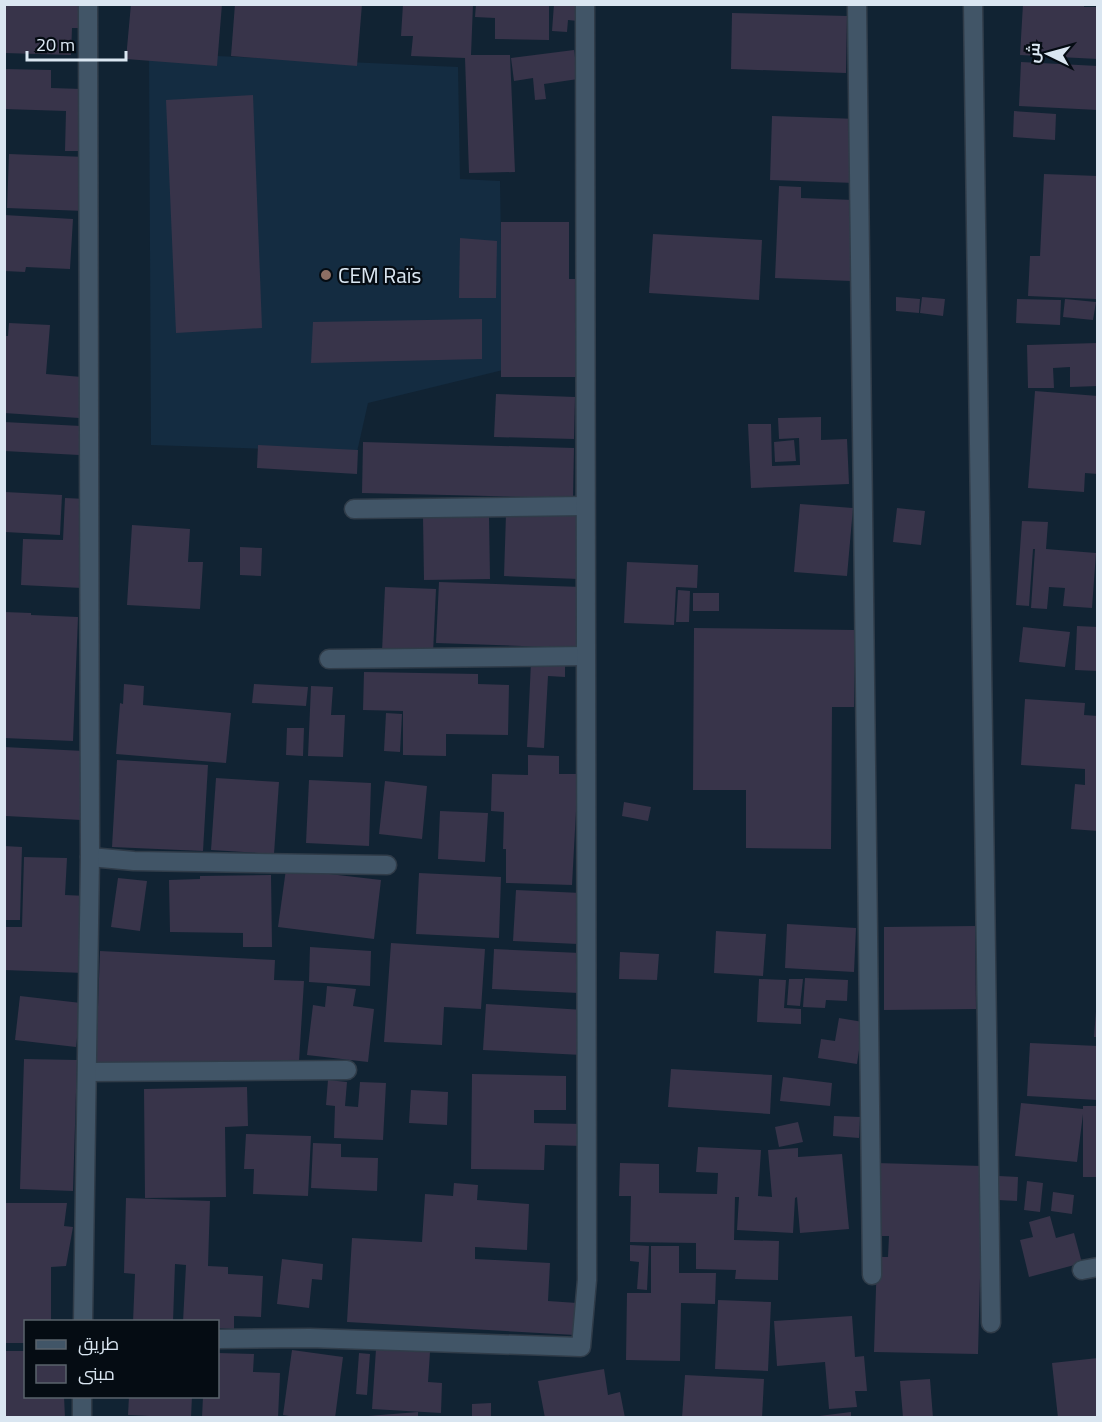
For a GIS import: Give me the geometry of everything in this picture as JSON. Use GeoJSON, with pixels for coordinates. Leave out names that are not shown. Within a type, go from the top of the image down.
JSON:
{"type":"FeatureCollection","features":[{"type":"Feature","properties":{"kind":"street"},"geometry":{"type":"LineString","coordinates":[[83,1320],[90,857],[88,4]]}},
{"type":"Feature","properties":{"kind":"street"},"geometry":{"type":"LineString","coordinates":[[219,1339],[310,1338],[581,1347],[587,1280],[585,4]]}},
{"type":"Feature","properties":{"kind":"street"},"geometry":{"type":"LineString","coordinates":[[857,4],[872,1275]]}},
{"type":"Feature","properties":{"kind":"street"},"geometry":{"type":"LineString","coordinates":[[973,4],[991,1323]]}},
{"type":"Feature","properties":{"kind":"street"},"geometry":{"type":"LineString","coordinates":[[354,509],[585,506]]}},
{"type":"Feature","properties":{"kind":"street"},"geometry":{"type":"LineString","coordinates":[[329,659],[585,656]]}},
{"type":"Feature","properties":{"kind":"street"},"geometry":{"type":"LineString","coordinates":[[90,857],[134,861],[387,865]]}},
{"type":"Feature","properties":{"kind":"street"},"geometry":{"type":"LineString","coordinates":[[88,1072],[347,1070]]}},
{"type":"Feature","properties":{"kind":"street"},"geometry":{"type":"LineString","coordinates":[[82,1398],[82,1418]]}},
{"type":"Feature","properties":{"kind":"shaded area","name":"CEM Raïs"},"geometry":{"type":"Polygon","coordinates":[[[149,53],[458,67],[460,179],[500,181],[503,370],[368,403],[357,452],[151,445],[149,53]]]}},
{"type":"Feature","properties":{"kind":"building"},"geometry":{"type":"Polygon","coordinates":[[[4,4],[85,4],[84,28],[72,28],[71,55],[4,53],[4,4]]]}},
{"type":"Feature","properties":{"kind":"building"},"geometry":{"type":"Polygon","coordinates":[[[131,4],[222,4],[217,66],[126,59],[131,4]]]}},
{"type":"Feature","properties":{"kind":"building"},"geometry":{"type":"Polygon","coordinates":[[[235,4],[362,4],[357,66],[231,56],[235,4]]]}},
{"type":"Feature","properties":{"kind":"building"},"geometry":{"type":"Polygon","coordinates":[[[403,4],[473,4],[471,55],[510,55],[515,172],[469,173],[465,58],[411,56],[413,36],[401,36],[403,4]]]}},
{"type":"Feature","properties":{"kind":"building"},"geometry":{"type":"Polygon","coordinates":[[[476,4],[549,4],[549,40],[495,39],[495,18],[475,17],[476,4]]]}},
{"type":"Feature","properties":{"kind":"building"},"geometry":{"type":"Polygon","coordinates":[[[554,4],[578,4],[578,21],[568,20],[567,32],[552,31],[554,4]]]}},
{"type":"Feature","properties":{"kind":"building"},"geometry":{"type":"Polygon","coordinates":[[[1023,4],[1084,4],[1084,7],[1098,7],[1098,59],[1020,55],[1023,4]]]}},
{"type":"Feature","properties":{"kind":"building"},"geometry":{"type":"Polygon","coordinates":[[[732,13],[847,16],[846,73],[731,69],[732,13]]]}},
{"type":"Feature","properties":{"kind":"building"},"geometry":{"type":"Polygon","coordinates":[[[574,50],[578,79],[544,84],[546,99],[535,100],[533,78],[514,81],[511,58],[574,50]]]}},
{"type":"Feature","properties":{"kind":"building"},"geometry":{"type":"Polygon","coordinates":[[[1021,62],[1098,66],[1098,110],[1019,106],[1021,62]]]}},
{"type":"Feature","properties":{"kind":"building"},"geometry":{"type":"Polygon","coordinates":[[[4,69],[51,70],[51,88],[82,89],[80,151],[65,151],[66,111],[4,109],[4,69]]]}},
{"type":"Feature","properties":{"kind":"building"},"geometry":{"type":"Polygon","coordinates":[[[253,95],[262,328],[176,333],[166,100],[253,95]]]}},
{"type":"Feature","properties":{"kind":"building"},"geometry":{"type":"Polygon","coordinates":[[[1014,111],[1056,114],[1055,140],[1013,137],[1014,111]]]}},
{"type":"Feature","properties":{"kind":"building"},"geometry":{"type":"Polygon","coordinates":[[[772,116],[858,119],[855,183],[770,180],[772,116]]]}},
{"type":"Feature","properties":{"kind":"building"},"geometry":{"type":"Polygon","coordinates":[[[9,154],[86,157],[84,211],[7,208],[9,154]]]}},
{"type":"Feature","properties":{"kind":"building"},"geometry":{"type":"Polygon","coordinates":[[[1044,174],[1098,176],[1096,299],[1028,296],[1030,256],[1040,256],[1044,174]]]}},
{"type":"Feature","properties":{"kind":"building"},"geometry":{"type":"Polygon","coordinates":[[[779,186],[801,187],[801,198],[854,200],[851,281],[775,278],[779,186]]]}},
{"type":"Feature","properties":{"kind":"building"},"geometry":{"type":"Polygon","coordinates":[[[4,215],[73,219],[70,269],[26,267],[25,272],[4,271],[4,215]]]}},
{"type":"Feature","properties":{"kind":"building"},"geometry":{"type":"Polygon","coordinates":[[[501,222],[569,222],[569,279],[580,279],[580,377],[501,377],[501,222]]]}},
{"type":"Feature","properties":{"kind":"building"},"geometry":{"type":"Polygon","coordinates":[[[653,234],[762,240],[759,300],[649,293],[653,234]]]}},
{"type":"Feature","properties":{"kind":"building"},"geometry":{"type":"Polygon","coordinates":[[[460,238],[497,241],[496,298],[459,298],[460,238]]]}},
{"type":"Feature","properties":{"kind":"building"},"geometry":{"type":"Polygon","coordinates":[[[896,297],[920,299],[919,313],[896,311],[896,297]]]}},
{"type":"Feature","properties":{"kind":"building"},"geometry":{"type":"Polygon","coordinates":[[[922,297],[945,299],[943,316],[920,313],[922,297]]]}},
{"type":"Feature","properties":{"kind":"building"},"geometry":{"type":"Polygon","coordinates":[[[1017,299],[1061,300],[1060,325],[1016,323],[1017,299]]]}},
{"type":"Feature","properties":{"kind":"building"},"geometry":{"type":"Polygon","coordinates":[[[1065,299],[1096,302],[1093,320],[1063,317],[1065,299]]]}},
{"type":"Feature","properties":{"kind":"building"},"geometry":{"type":"Polygon","coordinates":[[[482,319],[482,359],[311,363],[313,322],[482,319]]]}},
{"type":"Feature","properties":{"kind":"building"},"geometry":{"type":"Polygon","coordinates":[[[9,323],[50,325],[46,374],[82,377],[79,418],[4,413],[4,336],[8,336],[9,323]]]}},
{"type":"Feature","properties":{"kind":"building"},"geometry":{"type":"Polygon","coordinates":[[[1098,343],[1098,386],[1070,387],[1070,367],[1053,368],[1054,388],[1028,388],[1027,345],[1098,343]]]}},
{"type":"Feature","properties":{"kind":"building"},"geometry":{"type":"Polygon","coordinates":[[[1035,391],[1098,396],[1098,474],[1085,473],[1084,492],[1028,488],[1035,391]]]}},
{"type":"Feature","properties":{"kind":"building"},"geometry":{"type":"Polygon","coordinates":[[[496,394],[575,397],[574,439],[494,437],[496,394]]]}},
{"type":"Feature","properties":{"kind":"building"},"geometry":{"type":"Polygon","coordinates":[[[821,417],[821,440],[847,439],[849,484],[751,488],[748,424],[771,424],[772,466],[800,465],[799,438],[779,439],[778,418],[821,417]]]}},
{"type":"Feature","properties":{"kind":"building"},"geometry":{"type":"Polygon","coordinates":[[[4,422],[81,426],[79,455],[4,451],[4,422]]]}},
{"type":"Feature","properties":{"kind":"building"},"geometry":{"type":"Polygon","coordinates":[[[794,440],[796,461],[775,462],[774,442],[794,440]]]}},
{"type":"Feature","properties":{"kind":"building"},"geometry":{"type":"Polygon","coordinates":[[[363,442],[574,448],[573,498],[362,493],[363,442]]]}},
{"type":"Feature","properties":{"kind":"building"},"geometry":{"type":"Polygon","coordinates":[[[258,445],[358,450],[357,474],[257,468],[258,445]]]}},
{"type":"Feature","properties":{"kind":"building"},"geometry":{"type":"Polygon","coordinates":[[[5,492],[62,495],[60,535],[5,532],[5,492]]]}},
{"type":"Feature","properties":{"kind":"building"},"geometry":{"type":"Polygon","coordinates":[[[65,498],[87,499],[82,588],[21,585],[23,539],[63,540],[65,498]]]}},
{"type":"Feature","properties":{"kind":"building"},"geometry":{"type":"Polygon","coordinates":[[[800,504],[853,508],[847,576],[794,572],[800,504]]]}},
{"type":"Feature","properties":{"kind":"building"},"geometry":{"type":"Polygon","coordinates":[[[897,508],[925,511],[921,545],[893,542],[897,508]]]}},
{"type":"Feature","properties":{"kind":"building"},"geometry":{"type":"Polygon","coordinates":[[[506,514],[581,516],[579,579],[504,576],[506,514]]]}},
{"type":"Feature","properties":{"kind":"building"},"geometry":{"type":"Polygon","coordinates":[[[489,516],[490,579],[424,580],[423,517],[489,516]]]}},
{"type":"Feature","properties":{"kind":"building"},"geometry":{"type":"Polygon","coordinates":[[[1022,521],[1048,522],[1046,549],[1096,553],[1092,608],[1063,606],[1065,588],[1049,587],[1047,609],[1031,608],[1035,549],[1033,549],[1029,606],[1016,605],[1022,521]]]}},
{"type":"Feature","properties":{"kind":"building"},"geometry":{"type":"Polygon","coordinates":[[[132,525],[190,529],[188,562],[203,562],[200,609],[127,605],[132,525]]]}},
{"type":"Feature","properties":{"kind":"building"},"geometry":{"type":"Polygon","coordinates":[[[240,547],[262,548],[261,576],[240,575],[240,547]]]}},
{"type":"Feature","properties":{"kind":"building"},"geometry":{"type":"Polygon","coordinates":[[[627,562],[698,565],[697,588],[676,587],[674,625],[624,623],[627,562]]]}},
{"type":"Feature","properties":{"kind":"building"},"geometry":{"type":"Polygon","coordinates":[[[439,582],[582,587],[579,648],[436,643],[439,582]]]}},
{"type":"Feature","properties":{"kind":"building"},"geometry":{"type":"Polygon","coordinates":[[[385,587],[436,589],[433,653],[382,651],[385,587]]]}},
{"type":"Feature","properties":{"kind":"building"},"geometry":{"type":"Polygon","coordinates":[[[678,590],[690,591],[689,622],[676,622],[678,590]]]}},
{"type":"Feature","properties":{"kind":"building"},"geometry":{"type":"Polygon","coordinates":[[[693,593],[719,593],[719,611],[693,611],[693,593]]]}},
{"type":"Feature","properties":{"kind":"building"},"geometry":{"type":"Polygon","coordinates":[[[4,612],[78,617],[73,741],[4,738],[4,612]]]}},
{"type":"Feature","properties":{"kind":"building"},"geometry":{"type":"Polygon","coordinates":[[[1077,626],[1098,627],[1098,671],[1075,670],[1077,626]]]}},
{"type":"Feature","properties":{"kind":"building"},"geometry":{"type":"Polygon","coordinates":[[[1023,627],[1070,632],[1065,667],[1019,662],[1023,627]]]}},
{"type":"Feature","properties":{"kind":"building"},"geometry":{"type":"Polygon","coordinates":[[[694,628],[855,630],[854,707],[832,707],[831,849],[746,848],[746,790],[693,790],[694,628]]]}},
{"type":"Feature","properties":{"kind":"building"},"geometry":{"type":"Polygon","coordinates":[[[531,662],[565,664],[565,677],[548,676],[544,748],[527,747],[531,662]]]}},
{"type":"Feature","properties":{"kind":"building"},"geometry":{"type":"Polygon","coordinates":[[[364,672],[478,674],[478,684],[509,685],[508,735],[446,734],[446,756],[403,755],[403,711],[363,710],[364,672]]]}},
{"type":"Feature","properties":{"kind":"building"},"geometry":{"type":"Polygon","coordinates":[[[124,684],[144,686],[143,705],[231,713],[226,763],[116,754],[120,703],[123,704],[124,684]]]}},
{"type":"Feature","properties":{"kind":"building"},"geometry":{"type":"Polygon","coordinates":[[[254,684],[308,687],[306,706],[252,703],[254,684]]]}},
{"type":"Feature","properties":{"kind":"building"},"geometry":{"type":"Polygon","coordinates":[[[311,686],[333,687],[331,715],[345,715],[343,757],[308,756],[311,686]]]}},
{"type":"Feature","properties":{"kind":"building"},"geometry":{"type":"Polygon","coordinates":[[[1025,699],[1085,703],[1084,715],[1098,716],[1098,831],[1071,829],[1075,784],[1085,785],[1085,769],[1021,765],[1025,699]]]}},
{"type":"Feature","properties":{"kind":"building"},"geometry":{"type":"Polygon","coordinates":[[[386,713],[402,714],[400,752],[384,751],[386,713]]]}},
{"type":"Feature","properties":{"kind":"building"},"geometry":{"type":"Polygon","coordinates":[[[287,728],[304,728],[303,756],[286,755],[287,728]]]}},
{"type":"Feature","properties":{"kind":"building"},"geometry":{"type":"Polygon","coordinates":[[[4,747],[84,751],[81,820],[6,816],[4,747]]]}},
{"type":"Feature","properties":{"kind":"building"},"geometry":{"type":"Polygon","coordinates":[[[528,755],[559,756],[559,774],[578,774],[572,885],[506,883],[506,849],[503,849],[504,812],[491,811],[492,774],[528,775],[528,755]]]}},
{"type":"Feature","properties":{"kind":"building"},"geometry":{"type":"Polygon","coordinates":[[[117,760],[208,765],[203,851],[112,847],[117,760]]]}},
{"type":"Feature","properties":{"kind":"building"},"geometry":{"type":"Polygon","coordinates":[[[216,778],[279,782],[274,854],[211,850],[216,778]]]}},
{"type":"Feature","properties":{"kind":"building"},"geometry":{"type":"Polygon","coordinates":[[[309,780],[371,783],[369,846],[306,843],[309,780]]]}},
{"type":"Feature","properties":{"kind":"building"},"geometry":{"type":"Polygon","coordinates":[[[385,781],[427,786],[422,839],[379,834],[385,781]]]}},
{"type":"Feature","properties":{"kind":"building"},"geometry":{"type":"Polygon","coordinates":[[[624,802],[651,807],[648,821],[622,816],[624,802]]]}},
{"type":"Feature","properties":{"kind":"building"},"geometry":{"type":"Polygon","coordinates":[[[440,811],[488,813],[485,862],[438,859],[440,811]]]}},
{"type":"Feature","properties":{"kind":"building"},"geometry":{"type":"Polygon","coordinates":[[[4,846],[22,847],[20,920],[4,920],[4,846]]]}},
{"type":"Feature","properties":{"kind":"building"},"geometry":{"type":"Polygon","coordinates":[[[24,857],[67,858],[65,895],[87,896],[84,973],[4,970],[4,927],[22,927],[24,857]]]}},
{"type":"Feature","properties":{"kind":"building"},"geometry":{"type":"Polygon","coordinates":[[[286,869],[381,880],[374,939],[278,927],[286,869]]]}},
{"type":"Feature","properties":{"kind":"building"},"geometry":{"type":"Polygon","coordinates":[[[419,873],[501,877],[499,938],[416,934],[419,873]]]}},
{"type":"Feature","properties":{"kind":"building"},"geometry":{"type":"Polygon","coordinates":[[[271,875],[272,947],[243,947],[243,933],[170,932],[169,880],[200,879],[200,876],[271,875]]]}},
{"type":"Feature","properties":{"kind":"building"},"geometry":{"type":"Polygon","coordinates":[[[118,878],[147,881],[140,931],[111,927],[118,878]]]}},
{"type":"Feature","properties":{"kind":"building"},"geometry":{"type":"Polygon","coordinates":[[[516,890],[581,893],[578,944],[513,941],[516,890]]]}},
{"type":"Feature","properties":{"kind":"building"},"geometry":{"type":"Polygon","coordinates":[[[787,924],[856,928],[854,972],[785,968],[787,924]]]}},
{"type":"Feature","properties":{"kind":"building"},"geometry":{"type":"Polygon","coordinates":[[[975,926],[976,1009],[884,1010],[884,927],[975,926]]]}},
{"type":"Feature","properties":{"kind":"building"},"geometry":{"type":"Polygon","coordinates":[[[716,931],[766,934],[763,976],[714,973],[716,931]]]}},
{"type":"Feature","properties":{"kind":"building"},"geometry":{"type":"Polygon","coordinates":[[[391,943],[485,949],[481,1009],[444,1007],[442,1045],[384,1042],[391,943]]]}},
{"type":"Feature","properties":{"kind":"building"},"geometry":{"type":"Polygon","coordinates":[[[310,947],[371,951],[370,986],[309,982],[310,947]]]}},
{"type":"Feature","properties":{"kind":"building"},"geometry":{"type":"Polygon","coordinates":[[[494,949],[580,953],[579,993],[492,989],[494,949]]]}},
{"type":"Feature","properties":{"kind":"building"},"geometry":{"type":"Polygon","coordinates":[[[100,951],[275,960],[274,980],[304,981],[299,1062],[96,1062],[100,951]]]}},
{"type":"Feature","properties":{"kind":"building"},"geometry":{"type":"Polygon","coordinates":[[[620,952],[659,954],[657,980],[619,979],[620,952]]]}},
{"type":"Feature","properties":{"kind":"building"},"geometry":{"type":"Polygon","coordinates":[[[805,978],[848,980],[847,1001],[826,1000],[825,1008],[803,1007],[805,978]]]}},
{"type":"Feature","properties":{"kind":"building"},"geometry":{"type":"Polygon","coordinates":[[[759,979],[786,980],[784,1008],[801,1009],[801,1024],[757,1022],[759,979]]]}},
{"type":"Feature","properties":{"kind":"building"},"geometry":{"type":"Polygon","coordinates":[[[789,979],[803,979],[800,1006],[787,1005],[789,979]]]}},
{"type":"Feature","properties":{"kind":"building"},"geometry":{"type":"Polygon","coordinates":[[[327,986],[356,989],[353,1006],[374,1009],[368,1062],[307,1055],[313,1005],[325,1007],[327,986]]]}},
{"type":"Feature","properties":{"kind":"building"},"geometry":{"type":"Polygon","coordinates":[[[20,996],[81,1003],[76,1047],[15,1040],[20,996]]]}},
{"type":"Feature","properties":{"kind":"building"},"geometry":{"type":"Polygon","coordinates":[[[486,1004],[584,1010],[582,1055],[483,1050],[486,1004]]]}},
{"type":"Feature","properties":{"kind":"building"},"geometry":{"type":"Polygon","coordinates":[[[1096,1011],[1098,1011],[1098,1037],[1094,1037],[1096,1011]]]}},
{"type":"Feature","properties":{"kind":"building"},"geometry":{"type":"Polygon","coordinates":[[[839,1018],[863,1022],[857,1064],[818,1058],[821,1039],[835,1041],[839,1018]]]}},
{"type":"Feature","properties":{"kind":"building"},"geometry":{"type":"Polygon","coordinates":[[[1030,1043],[1098,1046],[1098,1100],[1027,1096],[1030,1043]]]}},
{"type":"Feature","properties":{"kind":"building"},"geometry":{"type":"Polygon","coordinates":[[[24,1059],[77,1060],[73,1191],[20,1189],[24,1059]]]}},
{"type":"Feature","properties":{"kind":"building"},"geometry":{"type":"Polygon","coordinates":[[[671,1069],[772,1075],[770,1114],[668,1107],[671,1069]]]}},
{"type":"Feature","properties":{"kind":"building"},"geometry":{"type":"Polygon","coordinates":[[[472,1074],[566,1076],[566,1110],[534,1110],[534,1123],[583,1124],[583,1146],[545,1145],[544,1170],[471,1169],[472,1074]]]}},
{"type":"Feature","properties":{"kind":"building"},"geometry":{"type":"Polygon","coordinates":[[[783,1077],[832,1083],[830,1106],[780,1101],[783,1077]]]}},
{"type":"Feature","properties":{"kind":"building"},"geometry":{"type":"Polygon","coordinates":[[[328,1080],[347,1082],[345,1106],[358,1107],[360,1082],[386,1083],[383,1140],[334,1138],[335,1106],[326,1105],[328,1080]]]}},
{"type":"Feature","properties":{"kind":"building"},"geometry":{"type":"Polygon","coordinates":[[[247,1087],[248,1126],[225,1127],[226,1197],[145,1198],[144,1089],[247,1087]]]}},
{"type":"Feature","properties":{"kind":"building"},"geometry":{"type":"Polygon","coordinates":[[[411,1090],[448,1092],[447,1125],[409,1123],[411,1090]]]}},
{"type":"Feature","properties":{"kind":"building"},"geometry":{"type":"Polygon","coordinates":[[[1021,1103],[1083,1109],[1083,1106],[1098,1106],[1098,1177],[1083,1177],[1083,1114],[1077,1162],[1015,1156],[1021,1103]]]}},
{"type":"Feature","properties":{"kind":"building"},"geometry":{"type":"Polygon","coordinates":[[[834,1116],[860,1117],[859,1138],[833,1136],[834,1116]]]}},
{"type":"Feature","properties":{"kind":"building"},"geometry":{"type":"Polygon","coordinates":[[[798,1122],[803,1142],[779,1147],[775,1127],[798,1122]]]}},
{"type":"Feature","properties":{"kind":"building"},"geometry":{"type":"Polygon","coordinates":[[[246,1134],[311,1136],[308,1196],[253,1194],[254,1169],[244,1169],[246,1134]]]}},
{"type":"Feature","properties":{"kind":"building"},"geometry":{"type":"Polygon","coordinates":[[[313,1143],[341,1144],[341,1157],[378,1158],[377,1191],[311,1188],[313,1143]]]}},
{"type":"Feature","properties":{"kind":"building"},"geometry":{"type":"Polygon","coordinates":[[[698,1147],[761,1150],[758,1196],[772,1197],[768,1150],[798,1148],[798,1157],[842,1154],[849,1229],[800,1233],[797,1197],[795,1198],[793,1233],[737,1230],[739,1197],[735,1197],[734,1240],[779,1241],[778,1280],[735,1279],[736,1270],[696,1269],[696,1243],[630,1242],[631,1196],[619,1196],[620,1163],[659,1164],[659,1193],[717,1194],[718,1173],[696,1172],[698,1147]]]}},
{"type":"Feature","properties":{"kind":"building"},"geometry":{"type":"Polygon","coordinates":[[[876,1163],[983,1166],[978,1354],[874,1352],[877,1257],[888,1257],[889,1236],[874,1236],[876,1163]]]}},
{"type":"Feature","properties":{"kind":"building"},"geometry":{"type":"Polygon","coordinates":[[[999,1176],[1018,1177],[1017,1201],[998,1200],[999,1176]]]}},
{"type":"Feature","properties":{"kind":"building"},"geometry":{"type":"Polygon","coordinates":[[[1027,1181],[1043,1183],[1040,1212],[1024,1210],[1027,1181]]]}},
{"type":"Feature","properties":{"kind":"building"},"geometry":{"type":"Polygon","coordinates":[[[454,1183],[478,1185],[477,1200],[529,1204],[527,1250],[475,1247],[475,1259],[550,1263],[548,1301],[577,1303],[575,1335],[347,1322],[352,1238],[422,1242],[425,1194],[453,1196],[454,1183]]]}},
{"type":"Feature","properties":{"kind":"building"},"geometry":{"type":"Polygon","coordinates":[[[1053,1192],[1074,1195],[1072,1214],[1051,1211],[1053,1192]]]}},
{"type":"Feature","properties":{"kind":"building"},"geometry":{"type":"Polygon","coordinates":[[[126,1198],[210,1201],[208,1266],[228,1267],[228,1274],[263,1276],[261,1317],[234,1316],[234,1329],[219,1328],[219,1320],[183,1320],[186,1265],[175,1264],[173,1320],[133,1320],[135,1274],[124,1273],[126,1198]]]}},
{"type":"Feature","properties":{"kind":"building"},"geometry":{"type":"Polygon","coordinates":[[[4,1203],[67,1203],[64,1226],[73,1227],[66,1266],[51,1267],[51,1320],[24,1320],[24,1343],[4,1343],[4,1203]]]}},
{"type":"Feature","properties":{"kind":"building"},"geometry":{"type":"Polygon","coordinates":[[[1050,1216],[1056,1238],[1074,1233],[1082,1263],[1029,1277],[1020,1240],[1033,1237],[1029,1222],[1050,1216]]]}},
{"type":"Feature","properties":{"kind":"building"},"geometry":{"type":"Polygon","coordinates":[[[630,1245],[649,1246],[647,1290],[637,1289],[639,1262],[630,1261],[630,1245]]]}},
{"type":"Feature","properties":{"kind":"building"},"geometry":{"type":"Polygon","coordinates":[[[651,1246],[679,1246],[679,1273],[716,1273],[715,1304],[681,1303],[680,1361],[626,1360],[627,1293],[651,1293],[651,1246]]]}},
{"type":"Feature","properties":{"kind":"building"},"geometry":{"type":"Polygon","coordinates":[[[282,1259],[323,1264],[322,1280],[312,1279],[309,1308],[277,1304],[282,1259]]]}},
{"type":"Feature","properties":{"kind":"building"},"geometry":{"type":"Polygon","coordinates":[[[718,1300],[771,1302],[768,1371],[715,1369],[718,1300]]]}},
{"type":"Feature","properties":{"kind":"building"},"geometry":{"type":"Polygon","coordinates":[[[852,1316],[855,1357],[864,1356],[867,1391],[855,1391],[857,1407],[829,1409],[825,1362],[777,1366],[774,1321],[852,1316]]]}},
{"type":"Feature","properties":{"kind":"building"},"geometry":{"type":"Polygon","coordinates":[[[376,1349],[430,1352],[428,1382],[442,1383],[441,1413],[372,1409],[376,1349]]]}},
{"type":"Feature","properties":{"kind":"building"},"geometry":{"type":"Polygon","coordinates":[[[292,1350],[343,1357],[335,1418],[302,1418],[283,1415],[292,1350]]]}},
{"type":"Feature","properties":{"kind":"building"},"geometry":{"type":"Polygon","coordinates":[[[4,1351],[24,1351],[24,1398],[64,1398],[65,1418],[4,1418],[4,1351]]]}},
{"type":"Feature","properties":{"kind":"building"},"geometry":{"type":"Polygon","coordinates":[[[219,1353],[254,1354],[253,1372],[280,1373],[278,1418],[202,1418],[203,1398],[219,1398],[219,1353]]]}},
{"type":"Feature","properties":{"kind":"building"},"geometry":{"type":"Polygon","coordinates":[[[359,1353],[370,1354],[367,1395],[356,1394],[359,1353]]]}},
{"type":"Feature","properties":{"kind":"building"},"geometry":{"type":"Polygon","coordinates":[[[1098,1358],[1098,1418],[1058,1418],[1052,1363],[1098,1358]]]}},
{"type":"Feature","properties":{"kind":"building"},"geometry":{"type":"Polygon","coordinates":[[[604,1369],[608,1395],[620,1392],[625,1418],[545,1418],[538,1381],[604,1369]]]}},
{"type":"Feature","properties":{"kind":"building"},"geometry":{"type":"Polygon","coordinates":[[[685,1375],[764,1379],[762,1418],[682,1418],[685,1375]]]}},
{"type":"Feature","properties":{"kind":"building"},"geometry":{"type":"Polygon","coordinates":[[[930,1379],[933,1418],[903,1418],[900,1381],[930,1379]]]}},
{"type":"Feature","properties":{"kind":"building"},"geometry":{"type":"Polygon","coordinates":[[[129,1398],[192,1398],[191,1418],[128,1415],[129,1398]]]}},
{"type":"Feature","properties":{"kind":"building"},"geometry":{"type":"Polygon","coordinates":[[[491,1403],[491,1418],[472,1418],[472,1404],[491,1403]]]}},
{"type":"Feature","properties":{"kind":"building"},"geometry":{"type":"Polygon","coordinates":[[[418,1412],[418,1418],[368,1418],[368,1416],[418,1412]]]}},
{"type":"Feature","properties":{"kind":"building"},"geometry":{"type":"Polygon","coordinates":[[[851,1412],[851,1418],[819,1418],[819,1416],[851,1412]]]}},
{"type":"Feature","properties":{"kind":"place","name":"CEM Raïs"},"geometry":{"type":"Point","coordinates":[326,275]}}]}
